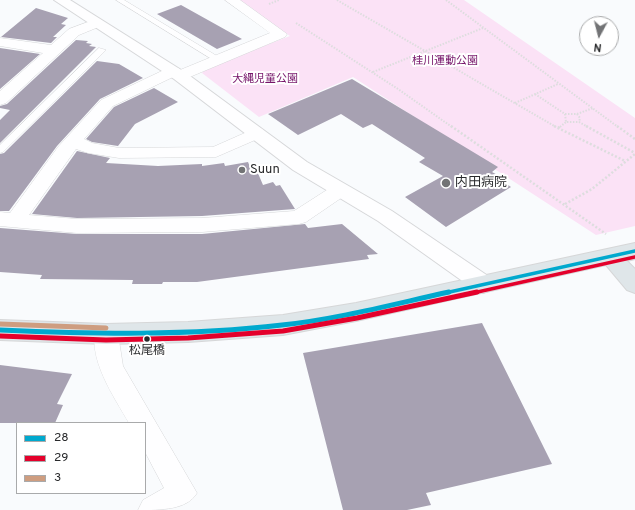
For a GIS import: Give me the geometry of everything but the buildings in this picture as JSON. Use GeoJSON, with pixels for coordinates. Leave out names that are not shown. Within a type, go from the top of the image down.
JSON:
{"type":"FeatureCollection","features":[{"type":"Feature","properties":{"kind":"main road"},"geometry":{"type":"LineString","coordinates":[[0,330],[106,334],[188,332],[283,325],[356,312],[625,254],[635,284]]}},
{"type":"Feature","properties":{"kind":"street"},"geometry":{"type":"LineString","coordinates":[[61,0],[176,74],[300,166],[385,216],[484,284]]}},
{"type":"Feature","properties":{"kind":"street"},"geometry":{"type":"LineString","coordinates":[[8,220],[73,141],[107,103],[176,74],[280,34],[231,0]]}},
{"type":"Feature","properties":{"kind":"street"},"geometry":{"type":"LineString","coordinates":[[0,100],[74,32],[96,23]]}},
{"type":"Feature","properties":{"kind":"street"},"geometry":{"type":"LineString","coordinates":[[0,42],[55,50]]}},
{"type":"Feature","properties":{"kind":"street"},"geometry":{"type":"LineString","coordinates":[[73,141],[88,148],[119,153],[216,152],[256,133]]}},
{"type":"Feature","properties":{"kind":"street"},"geometry":{"type":"LineString","coordinates":[[8,220],[77,226],[186,225],[299,218],[340,190]]}},
{"type":"Feature","properties":{"kind":"street"},"geometry":{"type":"LineString","coordinates":[[106,334],[111,368],[142,422]]}},
{"type":"Feature","properties":{"kind":"street"},"geometry":{"type":"LineString","coordinates":[[146,429],[184,494],[153,510]]}},
{"type":"Feature","properties":{"kind":"lane"},"geometry":{"type":"LineString","coordinates":[[119,0],[218,59]]}},
{"type":"Feature","properties":{"kind":"lane"},"geometry":{"type":"LineString","coordinates":[[0,150],[102,50]]}},
{"type":"Feature","properties":{"kind":"path"},"geometry":{"type":"LineString","coordinates":[[273,9],[266,4],[280,0]]}},
{"type":"Feature","properties":{"kind":"path"},"geometry":{"type":"LineString","coordinates":[[337,0],[558,128],[625,161]]}},
{"type":"Feature","properties":{"kind":"path"},"geometry":{"type":"LineString","coordinates":[[446,0],[635,139]]}},
{"type":"Feature","properties":{"kind":"path"},"geometry":{"type":"LineString","coordinates":[[293,21],[373,72],[564,204],[625,254]]}},
{"type":"Feature","properties":{"kind":"path"},"geometry":{"type":"LineString","coordinates":[[373,72],[484,28]]}},
{"type":"Feature","properties":{"kind":"path"},"geometry":{"type":"LineString","coordinates":[[515,103],[559,84]]}},
{"type":"Feature","properties":{"kind":"path"},"geometry":{"type":"LineString","coordinates":[[535,94],[565,114],[577,114],[593,108]]}},
{"type":"Feature","properties":{"kind":"path"},"geometry":{"type":"LineString","coordinates":[[565,114],[564,117],[566,122]]}},
{"type":"Feature","properties":{"kind":"path"},"geometry":{"type":"LineString","coordinates":[[577,114],[580,118],[580,122]]}},
{"type":"Feature","properties":{"kind":"path"},"geometry":{"type":"LineString","coordinates":[[558,128],[566,122],[580,122],[635,154],[592,189],[564,204]]}},
{"type":"Feature","properties":{"kind":"green space","name":"桂川運動公園"},"geometry":{"type":"Polygon","coordinates":[[[237,0],[464,0],[635,118],[635,226],[596,235],[353,77],[259,117],[202,73],[206,68],[290,36],[237,0]]]}},
{"type":"Feature","properties":{"kind":"transit line","name":"28"},"geometry":{"type":"LineString","coordinates":[[0,330],[106,334],[188,332],[283,325],[356,312],[635,251]]}},
{"type":"Feature","properties":{"kind":"transit line","name":"29"},"geometry":{"type":"LineString","coordinates":[[0,336],[106,340],[188,338],[283,331],[357,318],[635,257]]}},
{"type":"Feature","properties":{"kind":"transit line","name":"3"},"geometry":{"type":"LineString","coordinates":[[0,324],[106,328]]}},
{"type":"Feature","properties":{"kind":"place","name":"Suun"},"geometry":{"type":"Point","coordinates":[242,170]}},
{"type":"Feature","properties":{"kind":"place","name":"内田病院"},"geometry":{"type":"Point","coordinates":[446,183]}},
{"type":"Feature","properties":{"kind":"place","name":"松尾橋"},"geometry":{"type":"Point","coordinates":[147,339]}},
{"type":"Feature","properties":{"kind":"park label","name":"大縄児童公園"},"geometry":{"type":"Point","coordinates":[265,80]}}]}
